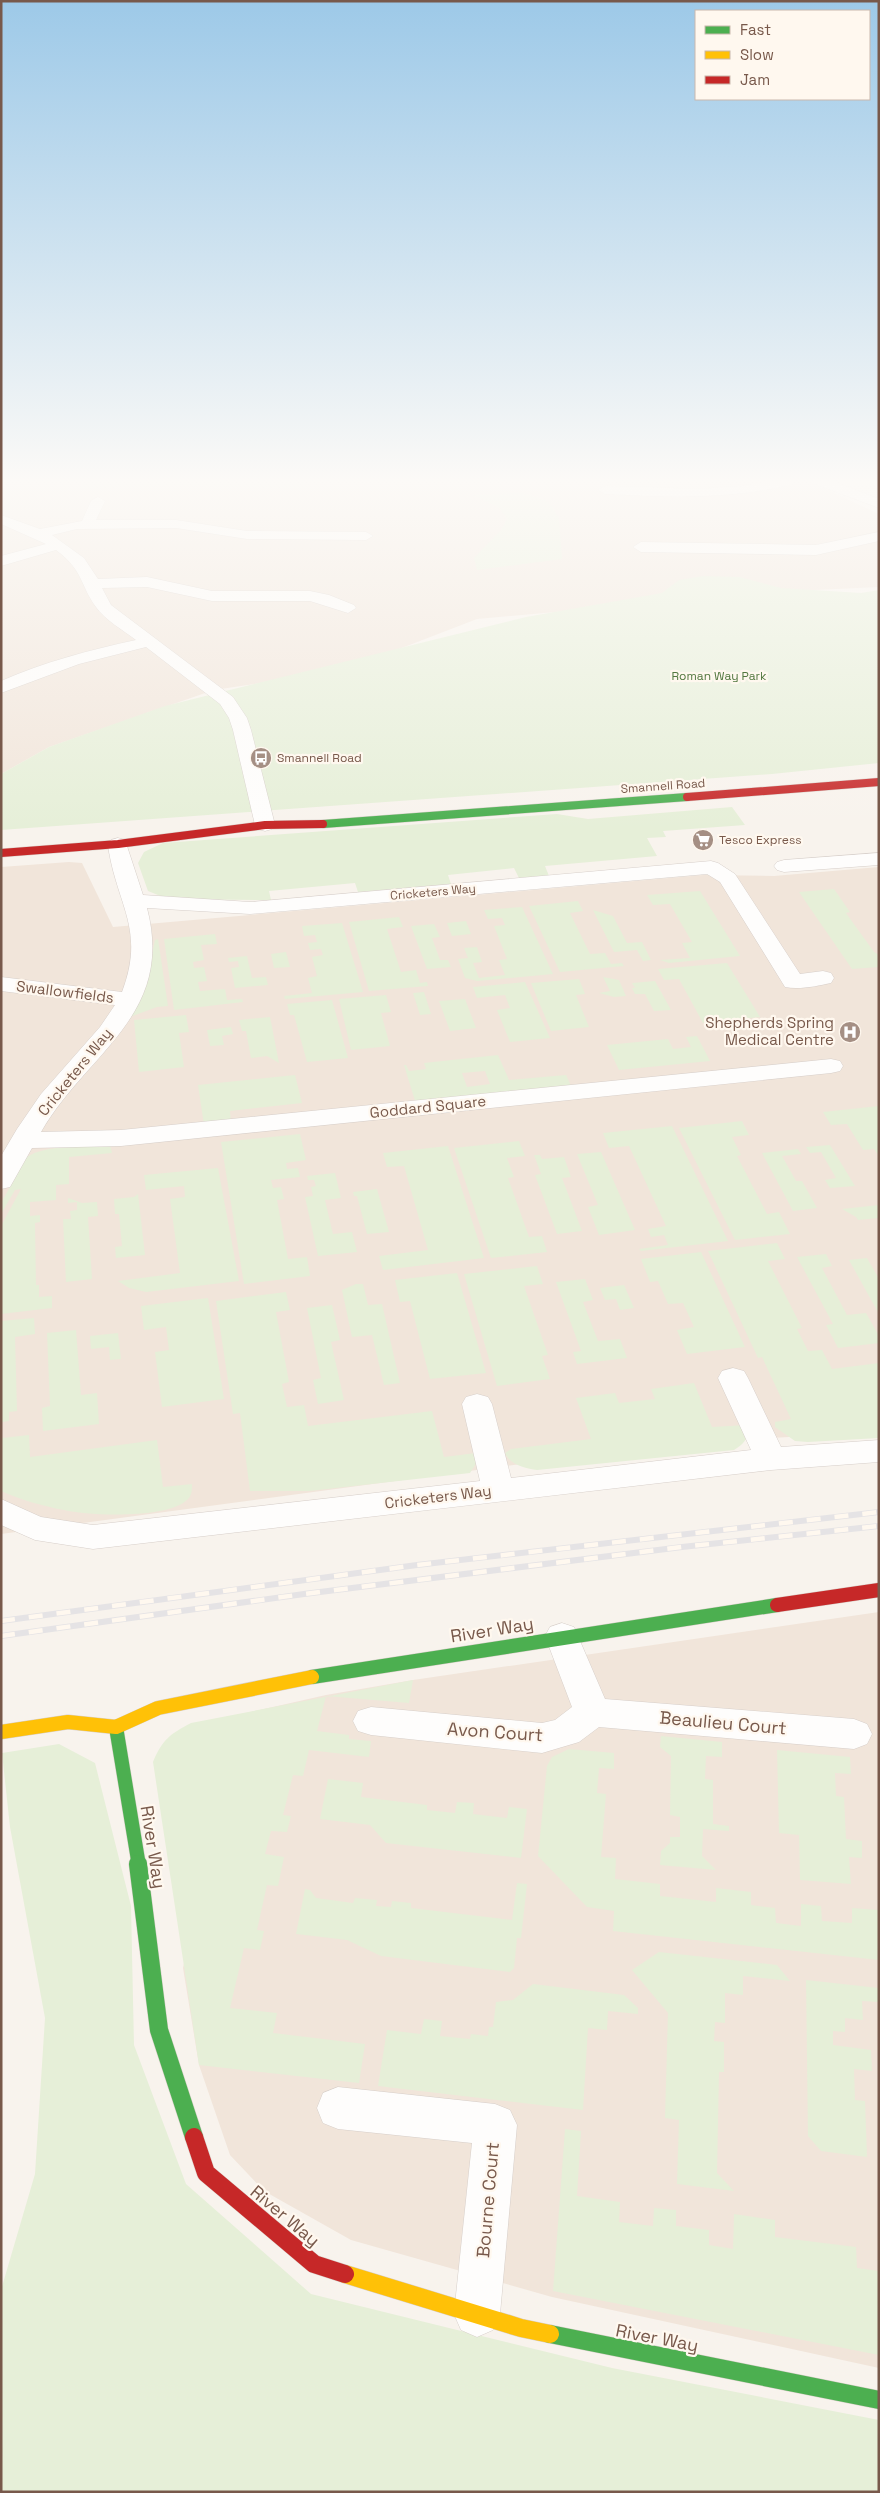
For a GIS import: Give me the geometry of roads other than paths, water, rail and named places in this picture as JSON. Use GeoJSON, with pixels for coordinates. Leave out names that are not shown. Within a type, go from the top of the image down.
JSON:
{"type":"FeatureCollection","features":[{"type":"Feature","properties":{"kind":"street"},"geometry":{"type":"LineString","coordinates":[[99,597],[105,608],[227,700],[238,718],[242,730],[265,825]]}},
{"type":"Feature","properties":{"kind":"street"},"geometry":{"type":"LineString","coordinates":[[319,597],[348,608]]}},
{"type":"Feature","properties":{"kind":"street"},"geometry":{"type":"LineString","coordinates":[[1,688],[51,666],[82,656],[148,642]]}},
{"type":"Feature","properties":{"kind":"street","name":"Smannell Road"},"geometry":{"type":"LineString","coordinates":[[1,853],[118,844],[152,838],[265,825],[336,824],[492,814],[879,782]]}},
{"type":"Feature","properties":{"kind":"street","name":"Cricketers Way"},"geometry":{"type":"LineString","coordinates":[[1,1181],[24,1140],[50,1100],[117,1020],[129,1000],[138,979],[143,956],[141,928],[135,901],[119,862],[118,844]]}},
{"type":"Feature","properties":{"kind":"street"},"geometry":{"type":"LineString","coordinates":[[784,866],[879,859]]}},
{"type":"Feature","properties":{"kind":"street","name":"Cricketers Way"},"geometry":{"type":"LineString","coordinates":[[135,901],[250,908],[711,868],[728,878],[793,982],[823,978]]}},
{"type":"Feature","properties":{"kind":"street","name":"Swallowfields"},"geometry":{"type":"LineString","coordinates":[[1,984],[129,1000]]}},
{"type":"Feature","properties":{"kind":"street","name":"Goddard Square"},"geometry":{"type":"LineString","coordinates":[[24,1140],[121,1138],[831,1066]]}},
{"type":"Feature","properties":{"kind":"street"},"geometry":{"type":"LineString","coordinates":[[733,1378],[771,1459]]}},
{"type":"Feature","properties":{"kind":"street"},"geometry":{"type":"LineString","coordinates":[[477,1404],[498,1490]]}},
{"type":"Feature","properties":{"kind":"street","name":"Cricketers Way"},"geometry":{"type":"LineString","coordinates":[[1,1511],[35,1528],[93,1537],[771,1459],[879,1452]]}},
{"type":"Feature","properties":{"kind":"street","name":"River Way"},"geometry":{"type":"LineString","coordinates":[[879,1590],[562,1636],[349,1670],[158,1708],[116,1727],[144,1899],[159,2030],[206,2173],[314,2264],[521,2328],[879,2400]]}},
{"type":"Feature","properties":{"kind":"street"},"geometry":{"type":"LineString","coordinates":[[562,1636],[592,1712]]}},
{"type":"Feature","properties":{"kind":"street","name":"Avon Court"},"geometry":{"type":"LineString","coordinates":[[371,1721],[542,1738],[566,1732],[592,1712]]}},
{"type":"Feature","properties":{"kind":"street","name":"Beaulieu Court"},"geometry":{"type":"LineString","coordinates":[[592,1712],[854,1734]]}},
{"type":"Feature","properties":{"kind":"street"},"geometry":{"type":"LineString","coordinates":[[1,1732],[68,1722],[116,1727]]}},
{"type":"Feature","properties":{"kind":"street","name":"Bourne Court"},"geometry":{"type":"LineString","coordinates":[[338,2108],[495,2125],[477,2314]]}},
{"type":"Feature","properties":{"kind":"railway"},"geometry":{"type":"LineString","coordinates":[[1,1621],[417,1565],[879,1512]]}},
{"type":"Feature","properties":{"kind":"railway"},"geometry":{"type":"LineString","coordinates":[[1,1636],[304,1594],[682,1547],[879,1526]]}},
{"type":"Feature","properties":{"kind":"place","name":"Smannell Road"},"geometry":{"type":"Point","coordinates":[261,758]}},
{"type":"Feature","properties":{"kind":"place","name":"Tesco Express"},"geometry":{"type":"Point","coordinates":[703,840]}},
{"type":"Feature","properties":{"kind":"place","name":"Shepherds Spring Medical Centre"},"geometry":{"type":"Point","coordinates":[850,1032]}},
{"type":"Feature","properties":{"kind":"park label","name":"Roman Way Park"},"geometry":{"type":"Point","coordinates":[719,676]}}]}
